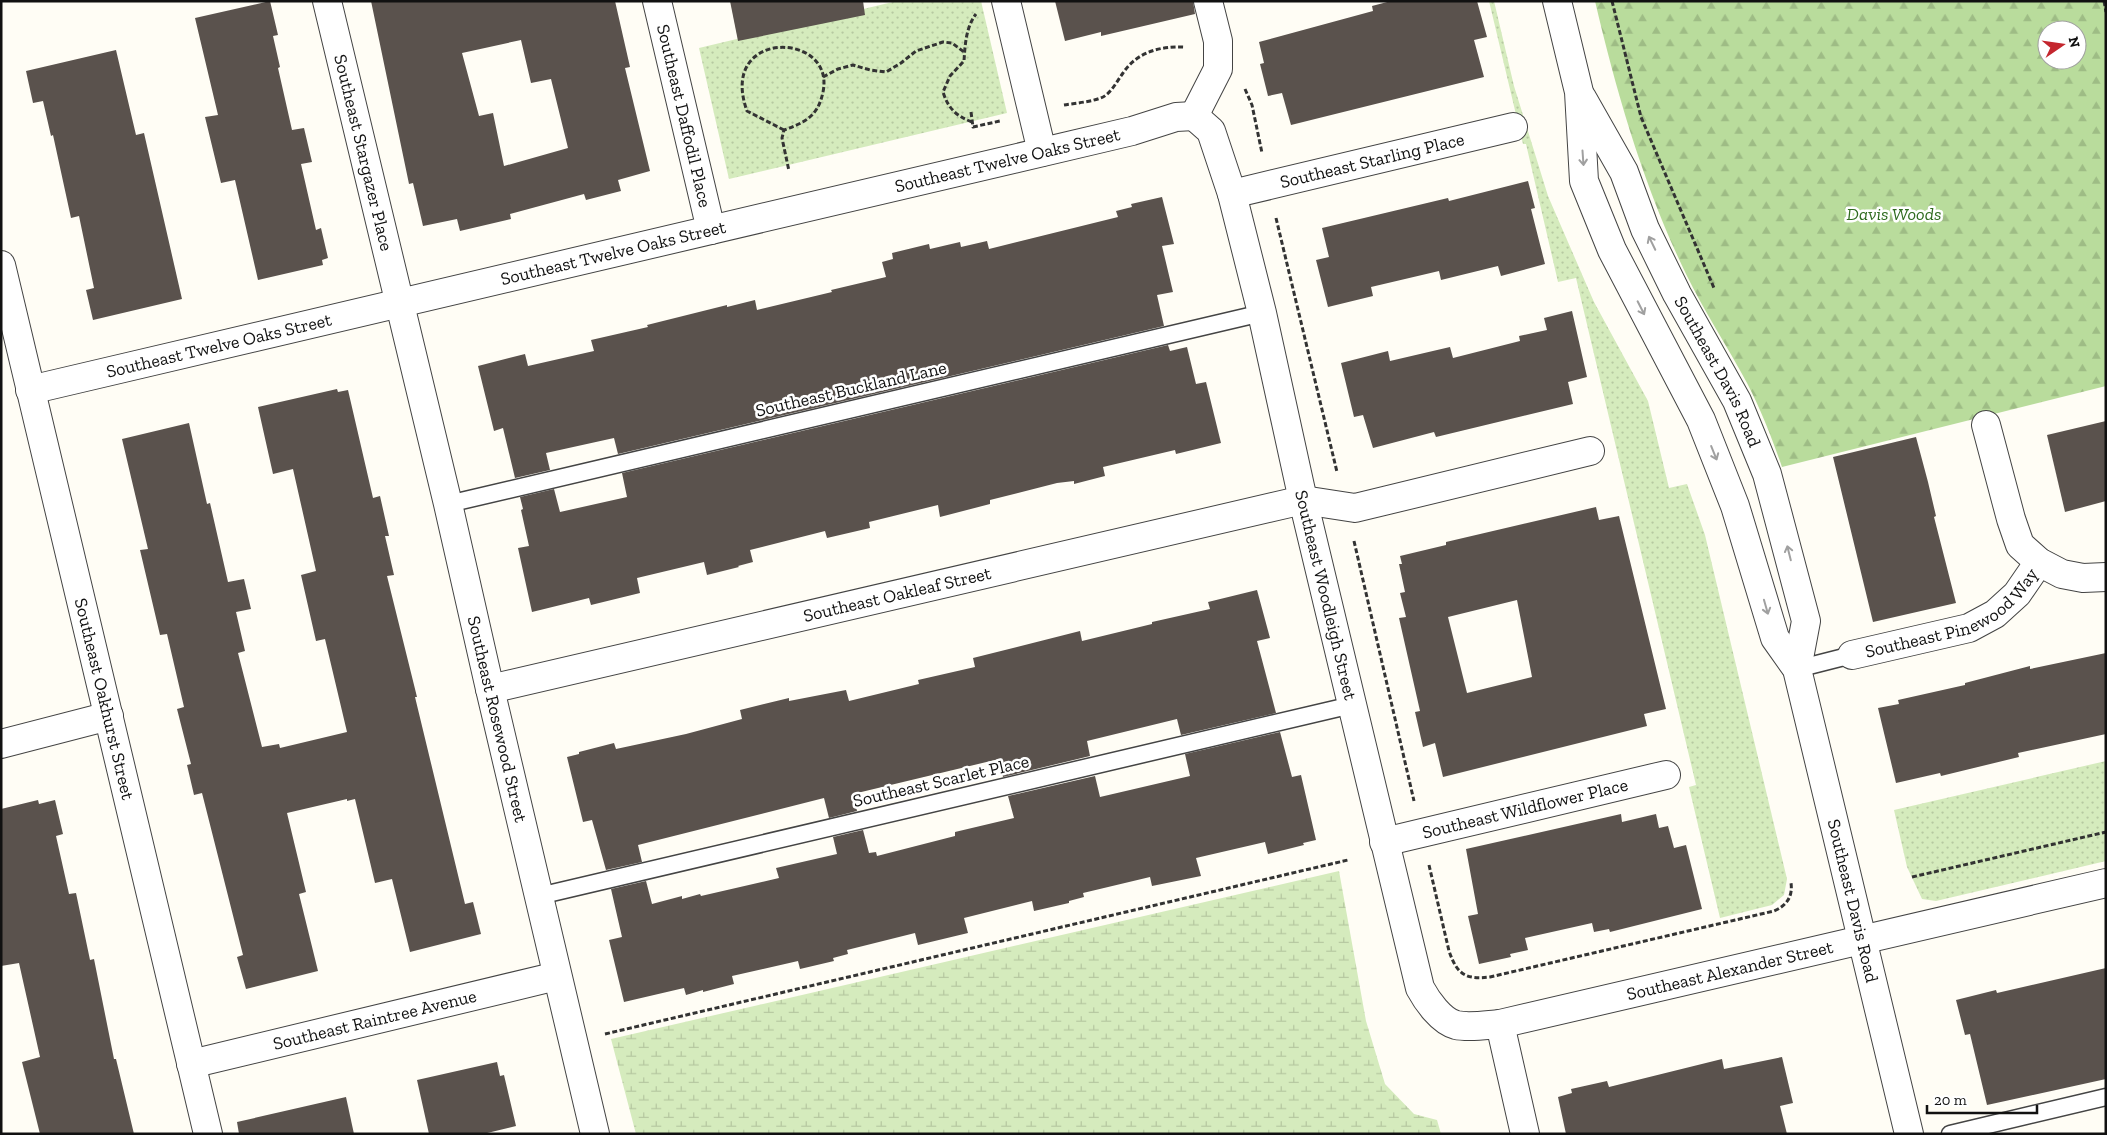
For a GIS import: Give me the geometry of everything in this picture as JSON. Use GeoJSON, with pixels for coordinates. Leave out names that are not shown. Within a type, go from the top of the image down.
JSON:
{"type":"FeatureCollection","features":[{"type":"Feature","properties":{"kind":"street","name":"Southeast Stargazer Place"},"geometry":{"type":"LineString","coordinates":[[327,1],[399,304]]}},
{"type":"Feature","properties":{"kind":"street","name":"Southeast Daffodil Place"},"geometry":{"type":"LineString","coordinates":[[657,1],[710,230]]}},
{"type":"Feature","properties":{"kind":"street"},"geometry":{"type":"LineString","coordinates":[[1194,116],[1218,69],[1218,41],[1208,1]]}},
{"type":"Feature","properties":{"kind":"street","name":"Southeast Davis Road"},"geometry":{"type":"LineString","coordinates":[[1557,1],[1579,92],[1584,181],[1612,250],[1701,420],[1735,506],[1775,638],[1798,669]]}},
{"type":"Feature","properties":{"kind":"street"},"geometry":{"type":"LineString","coordinates":[[994,6],[1042,152]]}},
{"type":"Feature","properties":{"kind":"street","name":"Southeast Davis Road"},"geometry":{"type":"LineString","coordinates":[[1579,92],[1624,172],[1645,229],[1677,294],[1737,401],[1767,474],[1806,621],[1798,669],[1909,1134]]}},
{"type":"Feature","properties":{"kind":"street","name":"Southeast Twelve Oaks Street"},"geometry":{"type":"LineString","coordinates":[[30,390],[1132,131],[1176,117],[1194,116]]}},
{"type":"Feature","properties":{"kind":"street","name":"Southeast Woodleigh Street"},"geometry":{"type":"LineString","coordinates":[[1194,116],[1211,131],[1232,194],[1262,313],[1303,500],[1420,988],[1425,998],[1447,1021],[1456,1025],[1500,1024]]}},
{"type":"Feature","properties":{"kind":"street","name":"Southeast Starling Place"},"geometry":{"type":"LineString","coordinates":[[1232,194],[1513,127]]}},
{"type":"Feature","properties":{"kind":"street","name":"Southeast Oakhurst Street"},"geometry":{"type":"LineString","coordinates":[[1,264],[208,1134]]}},
{"type":"Feature","properties":{"kind":"street","name":"Southeast Rosewood Street"},"geometry":{"type":"LineString","coordinates":[[399,304],[448,504],[595,1134]]}},
{"type":"Feature","properties":{"kind":"street"},"geometry":{"type":"LineString","coordinates":[[1986,425],[2011,519],[2020,545],[2039,562],[2062,574],[2083,578],[2106,577]]}},
{"type":"Feature","properties":{"kind":"street"},"geometry":{"type":"LineString","coordinates":[[1303,500],[1355,508],[1590,451]]}},
{"type":"Feature","properties":{"kind":"street","name":"Southeast Oakleaf Street"},"geometry":{"type":"LineString","coordinates":[[490,689],[1303,500]]}},
{"type":"Feature","properties":{"kind":"street","name":"Southeast Pinewood Way"},"geometry":{"type":"LineString","coordinates":[[1852,655],[1969,628],[1995,614],[2017,594],[2039,562]]}},
{"type":"Feature","properties":{"kind":"street"},"geometry":{"type":"LineString","coordinates":[[1,744],[110,716]]}},
{"type":"Feature","properties":{"kind":"street","name":"Southeast Wildflower Place"},"geometry":{"type":"LineString","coordinates":[[1384,842],[1666,775]]}},
{"type":"Feature","properties":{"kind":"street","name":"Southeast Alexander Street"},"geometry":{"type":"LineString","coordinates":[[1500,1024],[2106,883]]}},
{"type":"Feature","properties":{"kind":"street","name":"Southeast Raintree Avenue"},"geometry":{"type":"LineString","coordinates":[[191,1064],[557,976]]}},
{"type":"Feature","properties":{"kind":"street"},"geometry":{"type":"LineString","coordinates":[[1500,1024],[1525,1134]]}},
{"type":"Feature","properties":{"kind":"lane","name":"Southeast Buckland Lane"},"geometry":{"type":"LineString","coordinates":[[448,504],[1262,313]]}},
{"type":"Feature","properties":{"kind":"lane","name":"Southeast Pinewood Way"},"geometry":{"type":"LineString","coordinates":[[1798,669],[1852,655]]}},
{"type":"Feature","properties":{"kind":"lane","name":"Southeast Scarlet Place"},"geometry":{"type":"LineString","coordinates":[[539,896],[1352,705]]}},
{"type":"Feature","properties":{"kind":"lane"},"geometry":{"type":"LineString","coordinates":[[1950,1134],[2106,1097]]}},
{"type":"Feature","properties":{"kind":"path"},"geometry":{"type":"LineString","coordinates":[[1612,1],[1641,117],[1716,293]]}},
{"type":"Feature","properties":{"kind":"path"},"geometry":{"type":"LineString","coordinates":[[2104,1],[2106,12]]}},
{"type":"Feature","properties":{"kind":"path"},"geometry":{"type":"LineString","coordinates":[[972,122],[951,110],[943,92],[950,76],[964,61],[971,20],[975,14],[994,6]]}},
{"type":"Feature","properties":{"kind":"path"},"geometry":{"type":"LineString","coordinates":[[823,77],[838,69],[853,65],[886,72],[901,64],[916,51],[943,42],[952,43],[965,52]]}},
{"type":"Feature","properties":{"kind":"path"},"geometry":{"type":"LineString","coordinates":[[789,46],[807,53],[818,66],[823,77],[824,86],[820,106],[805,122],[784,130],[747,111],[742,97],[742,83],[746,67],[757,55],[774,48],[789,46]]}},
{"type":"Feature","properties":{"kind":"path"},"geometry":{"type":"LineString","coordinates":[[784,130],[782,138],[789,171]]}},
{"type":"Feature","properties":{"kind":"path"},"geometry":{"type":"LineString","coordinates":[[1912,878],[2106,832]]}},
{"type":"Feature","properties":{"kind":"path"},"geometry":{"type":"LineString","coordinates":[[573,1042],[1348,860]]}},
{"type":"Feature","properties":{"kind":"green space"},"geometry":{"type":"Polygon","coordinates":[[[897,1],[981,1],[1007,113],[729,179],[699,48],[897,1]]]}},
{"type":"Feature","properties":{"kind":"green space"},"geometry":{"type":"Polygon","coordinates":[[[1489,1],[1494,1],[1514,86],[1548,196],[1594,302],[1648,401],[1669,488],[1687,484],[1705,535],[1787,879],[1784,895],[1772,905],[1720,918],[1689,787],[1696,785],[1576,278],[1558,282],[1526,144],[1523,144],[1489,1]]]}},
{"type":"Feature","properties":{"kind":"green space","name":"Davis Woods"},"geometry":{"type":"Polygon","coordinates":[[[1595,1],[2106,1],[2106,386],[1782,467],[1752,393],[1693,288],[1671,241],[1657,208],[1622,106],[1595,1]]]}},
{"type":"Feature","properties":{"kind":"green space"},"geometry":{"type":"Polygon","coordinates":[[[2106,761],[2106,861],[1936,901],[1922,899],[1907,867],[1894,810],[2106,761]]]}},
{"type":"Feature","properties":{"kind":"green space"},"geometry":{"type":"Polygon","coordinates":[[[1339,871],[1366,1021],[1385,1084],[1414,1114],[1437,1120],[1441,1134],[636,1134],[611,1039],[1339,871]]]}},
{"type":"Feature","properties":{"kind":"building"},"geometry":{"type":"Polygon","coordinates":[[[270,1],[278,35],[273,36],[280,67],[278,68],[292,130],[304,128],[312,162],[301,164],[316,230],[321,228],[328,258],[322,260],[323,265],[258,280],[235,180],[221,183],[205,117],[218,115],[195,18],[270,1]]]}},
{"type":"Feature","properties":{"kind":"building"},"geometry":{"type":"Polygon","coordinates":[[[371,1],[615,1],[630,67],[625,68],[650,171],[618,180],[621,191],[586,200],[584,194],[510,214],[511,219],[460,231],[457,219],[423,226],[413,183],[409,184],[371,1]],[[521,40],[462,53],[479,116],[493,113],[504,166],[568,148],[551,79],[531,83],[521,40]]]}},
{"type":"Feature","properties":{"kind":"building"},"geometry":{"type":"Polygon","coordinates":[[[730,1],[863,1],[865,15],[738,41],[730,1]]]}},
{"type":"Feature","properties":{"kind":"building"},"geometry":{"type":"Polygon","coordinates":[[[1055,1],[1193,1],[1195,14],[1101,36],[1101,32],[1065,41],[1055,1]]]}},
{"type":"Feature","properties":{"kind":"building"},"geometry":{"type":"Polygon","coordinates":[[[1391,1],[1477,1],[1487,37],[1474,40],[1484,77],[1291,125],[1282,93],[1268,96],[1260,64],[1264,63],[1259,42],[1373,11],[1372,6],[1391,1]]]}},
{"type":"Feature","properties":{"kind":"building"},"geometry":{"type":"Polygon","coordinates":[[[116,50],[136,135],[144,133],[182,299],[93,320],[86,290],[94,288],[79,216],[71,218],[53,135],[51,136],[43,101],[33,103],[26,71],[116,50]]]}},
{"type":"Feature","properties":{"kind":"building"},"geometry":{"type":"Polygon","coordinates":[[[1528,181],[1535,208],[1531,209],[1545,264],[1501,276],[1498,266],[1441,280],[1439,271],[1371,287],[1373,296],[1328,307],[1316,260],[1329,257],[1322,228],[1448,198],[1449,201],[1528,181]]]}},
{"type":"Feature","properties":{"kind":"building"},"geometry":{"type":"Polygon","coordinates":[[[1162,197],[1174,244],[1162,246],[1173,292],[1157,295],[1164,326],[618,454],[614,438],[546,453],[550,470],[515,478],[503,428],[494,431],[478,366],[525,354],[528,366],[594,351],[591,340],[648,327],[647,325],[755,300],[757,310],[886,277],[882,262],[893,259],[892,253],[929,244],[930,249],[960,242],[961,247],[987,241],[989,249],[1118,217],[1116,211],[1132,207],[1131,204],[1162,197]]]}},
{"type":"Feature","properties":{"kind":"building"},"geometry":{"type":"Polygon","coordinates":[[[1572,311],[1587,377],[1568,382],[1573,404],[1436,437],[1434,432],[1373,448],[1363,415],[1354,417],[1341,363],[1388,351],[1390,361],[1450,347],[1453,358],[1520,341],[1519,336],[1547,330],[1544,318],[1572,311]]]}},
{"type":"Feature","properties":{"kind":"building"},"geometry":{"type":"Polygon","coordinates":[[[1168,345],[1170,351],[1187,347],[1196,384],[1206,382],[1221,443],[1176,454],[1175,450],[1103,467],[1105,476],[1074,484],[1074,481],[1057,483],[990,500],[990,504],[940,517],[938,505],[869,522],[870,528],[827,538],[825,531],[750,550],[753,562],[739,567],[707,575],[704,562],[637,578],[640,593],[591,605],[589,598],[532,612],[518,548],[529,546],[520,497],[554,489],[560,512],[627,497],[622,473],[1168,345]]]}},
{"type":"Feature","properties":{"kind":"building"},"geometry":{"type":"Polygon","coordinates":[[[337,389],[338,392],[348,390],[373,498],[380,496],[389,536],[385,536],[394,575],[387,576],[465,904],[473,902],[481,934],[410,952],[392,879],[375,883],[355,799],[347,801],[347,799],[287,813],[306,892],[299,894],[318,971],[246,989],[237,957],[243,955],[202,793],[194,795],[187,765],[191,764],[177,709],[184,707],[167,634],[160,635],[140,550],[148,549],[122,439],[189,423],[207,504],[210,503],[228,582],[244,579],[251,609],[236,612],[245,651],[238,653],[262,747],[279,744],[280,748],[347,732],[325,639],[316,641],[301,575],[316,571],[293,469],[273,474],[258,407],[337,389]]]}},
{"type":"Feature","properties":{"kind":"building"},"geometry":{"type":"Polygon","coordinates":[[[2106,421],[2106,501],[2065,512],[2047,435],[2106,421]]]}},
{"type":"Feature","properties":{"kind":"building"},"geometry":{"type":"Polygon","coordinates":[[[1916,437],[1956,603],[1873,622],[1833,457],[1916,437]]]}},
{"type":"Feature","properties":{"kind":"building"},"geometry":{"type":"Polygon","coordinates":[[[1596,507],[1599,520],[1619,516],[1666,709],[1644,714],[1647,726],[1443,777],[1435,743],[1423,747],[1415,712],[1420,711],[1399,618],[1406,617],[1400,593],[1405,592],[1399,564],[1402,564],[1400,556],[1446,545],[1446,542],[1596,507]],[[1517,600],[1448,617],[1467,693],[1532,677],[1517,600]]]}},
{"type":"Feature","properties":{"kind":"building"},"geometry":{"type":"Polygon","coordinates":[[[1257,590],[1270,638],[1257,641],[1276,713],[1181,735],[1177,719],[1087,741],[1090,756],[1003,777],[999,759],[853,794],[857,811],[829,818],[824,798],[638,845],[642,862],[606,870],[592,820],[583,822],[567,757],[579,754],[579,752],[614,743],[616,749],[686,734],[742,719],[740,710],[789,698],[789,701],[846,690],[849,701],[919,684],[918,680],[975,667],[973,658],[1080,631],[1082,641],[1210,609],[1208,602],[1257,590]]]}},
{"type":"Feature","properties":{"kind":"building"},"geometry":{"type":"Polygon","coordinates":[[[2106,653],[2106,734],[2018,753],[2019,757],[1941,776],[1940,773],[1896,783],[1878,708],[1899,704],[1898,700],[1965,685],[1965,683],[2030,666],[2030,669],[2106,653]]]}},
{"type":"Feature","properties":{"kind":"building"},"geometry":{"type":"Polygon","coordinates":[[[1280,732],[1292,777],[1301,775],[1316,840],[1303,843],[1304,845],[1268,854],[1265,842],[1196,858],[1201,876],[1152,886],[1150,877],[1083,893],[1084,897],[1069,901],[1069,903],[1034,911],[1032,901],[964,918],[968,933],[918,945],[915,933],[847,950],[848,954],[833,958],[834,961],[800,969],[798,961],[732,976],[734,984],[703,992],[703,990],[686,995],[684,988],[624,1002],[609,940],[622,937],[611,889],[646,881],[652,904],[682,896],[682,899],[700,894],[701,896],[779,878],[776,868],[837,854],[833,837],[863,830],[869,853],[876,852],[877,856],[955,836],[955,832],[1014,818],[1008,796],[1095,776],[1100,797],[1190,776],[1185,754],[1280,732]]]}},
{"type":"Feature","properties":{"kind":"building"},"geometry":{"type":"Polygon","coordinates":[[[38,800],[39,804],[55,800],[63,834],[56,836],[69,894],[76,893],[90,960],[94,959],[114,1059],[116,1059],[134,1134],[40,1134],[22,1062],[40,1057],[19,963],[1,966],[1,809],[38,800]]]}},
{"type":"Feature","properties":{"kind":"building"},"geometry":{"type":"Polygon","coordinates":[[[1621,814],[1622,822],[1656,814],[1659,828],[1668,826],[1674,848],[1686,845],[1702,909],[1610,932],[1609,929],[1594,932],[1592,923],[1525,938],[1528,950],[1510,954],[1511,957],[1479,964],[1468,916],[1478,914],[1466,849],[1621,814]]]}},
{"type":"Feature","properties":{"kind":"building"},"geometry":{"type":"Polygon","coordinates":[[[2106,968],[2106,1079],[1987,1105],[1970,1034],[1965,1035],[1956,1000],[1996,990],[1997,993],[2106,968]]]}},
{"type":"Feature","properties":{"kind":"building"},"geometry":{"type":"Polygon","coordinates":[[[1782,1057],[1793,1103],[1780,1106],[1787,1134],[1566,1134],[1558,1097],[1572,1093],[1571,1089],[1607,1081],[1609,1087],[1722,1059],[1724,1069],[1782,1057]]]}},
{"type":"Feature","properties":{"kind":"building"},"geometry":{"type":"Polygon","coordinates":[[[497,1062],[500,1076],[504,1075],[516,1126],[483,1134],[429,1134],[417,1080],[497,1062]]]}},
{"type":"Feature","properties":{"kind":"building"},"geometry":{"type":"Polygon","coordinates":[[[346,1097],[354,1134],[239,1134],[237,1122],[346,1097]]]}}]}
